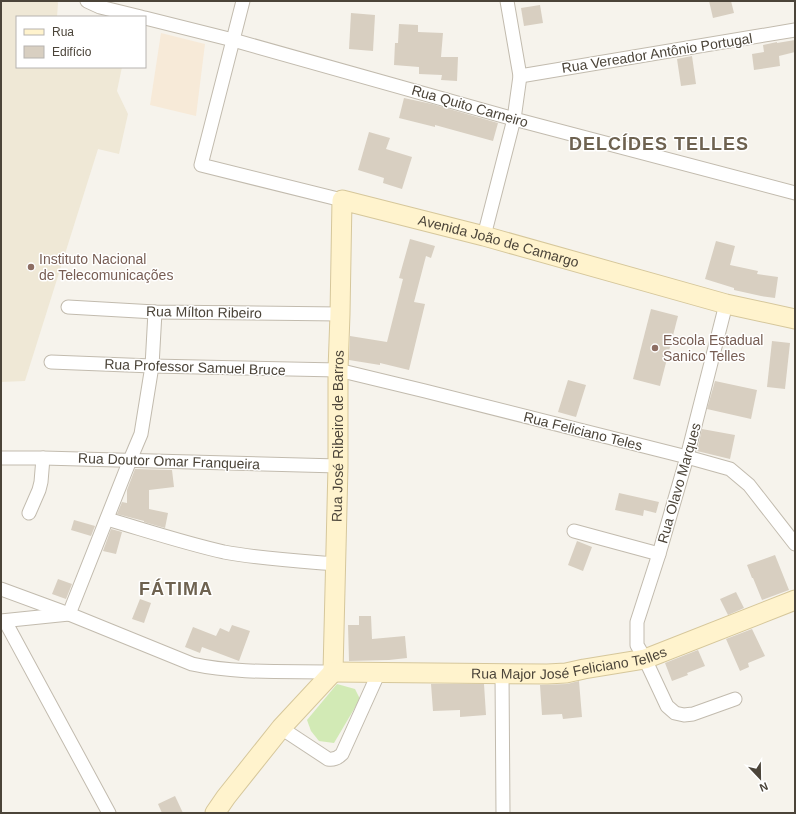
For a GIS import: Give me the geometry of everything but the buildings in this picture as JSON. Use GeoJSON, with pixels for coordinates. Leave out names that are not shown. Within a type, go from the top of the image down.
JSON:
{"type":"FeatureCollection","features":[{"type":"Feature","properties":{"kind":"main road","name":"Avenida João de Camargo"},"geometry":{"type":"LineString","coordinates":[[342,200],[484,236],[726,304],[795,319]]}},
{"type":"Feature","properties":{"kind":"main road","name":"Rua José Ribeiro de Barros"},"geometry":{"type":"LineString","coordinates":[[333,672],[342,200]]}},
{"type":"Feature","properties":{"kind":"main road","name":"Rua Major José Feliciano Telles"},"geometry":{"type":"LineString","coordinates":[[333,672],[566,673],[645,659],[795,600]]}},
{"type":"Feature","properties":{"kind":"main road"},"geometry":{"type":"LineString","coordinates":[[215,813],[281,728],[333,672]]}},
{"type":"Feature","properties":{"kind":"street"},"geometry":{"type":"LineString","coordinates":[[87,1],[100,7],[137,16]]}},
{"type":"Feature","properties":{"kind":"street"},"geometry":{"type":"LineString","coordinates":[[233,40],[243,1]]}},
{"type":"Feature","properties":{"kind":"street"},"geometry":{"type":"LineString","coordinates":[[484,236],[514,119],[520,76],[507,1]]}},
{"type":"Feature","properties":{"kind":"street","name":"Rua Quito Carneiro"},"geometry":{"type":"LineString","coordinates":[[146,18],[233,40],[514,119],[795,193]]}},
{"type":"Feature","properties":{"kind":"street","name":"Rua Vereador Antônio Portugal"},"geometry":{"type":"LineString","coordinates":[[520,76],[795,30]]}},
{"type":"Feature","properties":{"kind":"street","name":"Avenida João de Camargo"},"geometry":{"type":"LineString","coordinates":[[233,40],[201,165],[342,200]]}},
{"type":"Feature","properties":{"kind":"street","name":"Rua Olavo Marques"},"geometry":{"type":"LineString","coordinates":[[726,304],[687,457],[659,554],[637,622],[637,645],[667,706],[675,713],[684,715],[693,714],[735,699]]}},
{"type":"Feature","properties":{"kind":"street","name":"Rua Mílton Ribeiro"},"geometry":{"type":"LineString","coordinates":[[68,307],[155,312],[340,314]]}},
{"type":"Feature","properties":{"kind":"street"},"geometry":{"type":"LineString","coordinates":[[69,614],[141,434],[152,366],[155,312]]}},
{"type":"Feature","properties":{"kind":"street","name":"Rua Professor Samuel Bruce"},"geometry":{"type":"LineString","coordinates":[[51,362],[338,370]]}},
{"type":"Feature","properties":{"kind":"street","name":"Rua Feliciano Teles"},"geometry":{"type":"LineString","coordinates":[[338,370],[730,469],[749,485],[795,544]]}},
{"type":"Feature","properties":{"kind":"street","name":"Rua Doutor Omar Franqueira"},"geometry":{"type":"LineString","coordinates":[[1,458],[338,466]]}},
{"type":"Feature","properties":{"kind":"street"},"geometry":{"type":"LineString","coordinates":[[29,514],[39,490],[44,458]]}},
{"type":"Feature","properties":{"kind":"street"},"geometry":{"type":"LineString","coordinates":[[107,519],[224,552],[265,558],[336,564]]}},
{"type":"Feature","properties":{"kind":"street"},"geometry":{"type":"LineString","coordinates":[[574,531],[659,554]]}},
{"type":"Feature","properties":{"kind":"street"},"geometry":{"type":"LineString","coordinates":[[1,589],[69,614],[192,664],[236,671],[333,672]]}},
{"type":"Feature","properties":{"kind":"street"},"geometry":{"type":"LineString","coordinates":[[69,614],[3,621],[109,813]]}},
{"type":"Feature","properties":{"kind":"street"},"geometry":{"type":"LineString","coordinates":[[281,728],[328,760],[339,757],[342,754],[379,672]]}},
{"type":"Feature","properties":{"kind":"street"},"geometry":{"type":"LineString","coordinates":[[502,673],[503,813]]}},
{"type":"Feature","properties":{"kind":"shaded area","name":"Instituto Nacional de Telecomunicações"},"geometry":{"type":"Polygon","coordinates":[[[1,1],[57,1],[57,16],[16,16],[16,68],[122,68],[117,91],[128,114],[119,154],[98,149],[25,381],[1,382],[1,1]]]}},
{"type":"Feature","properties":{"kind":"shaded area"},"geometry":{"type":"Polygon","coordinates":[[[161,33],[205,44],[196,116],[150,105],[161,33]]]}},
{"type":"Feature","properties":{"kind":"green space"},"geometry":{"type":"Polygon","coordinates":[[[337,684],[355,689],[360,699],[334,743],[319,741],[311,731],[307,720],[337,684]]]}},
{"type":"Feature","properties":{"kind":"place","name":"Instituto Nacional de Telecomunicações"},"geometry":{"type":"Point","coordinates":[31,267]}},
{"type":"Feature","properties":{"kind":"place","name":"Escola Estadual Sanico Telles"},"geometry":{"type":"Point","coordinates":[655,348]}},
{"type":"Feature","properties":{"kind":"district","name":"DELCÍDES TELLES"},"geometry":{"type":"Point","coordinates":[659,144]}},
{"type":"Feature","properties":{"kind":"district","name":"FÁTIMA"},"geometry":{"type":"Point","coordinates":[176,589]}}]}
